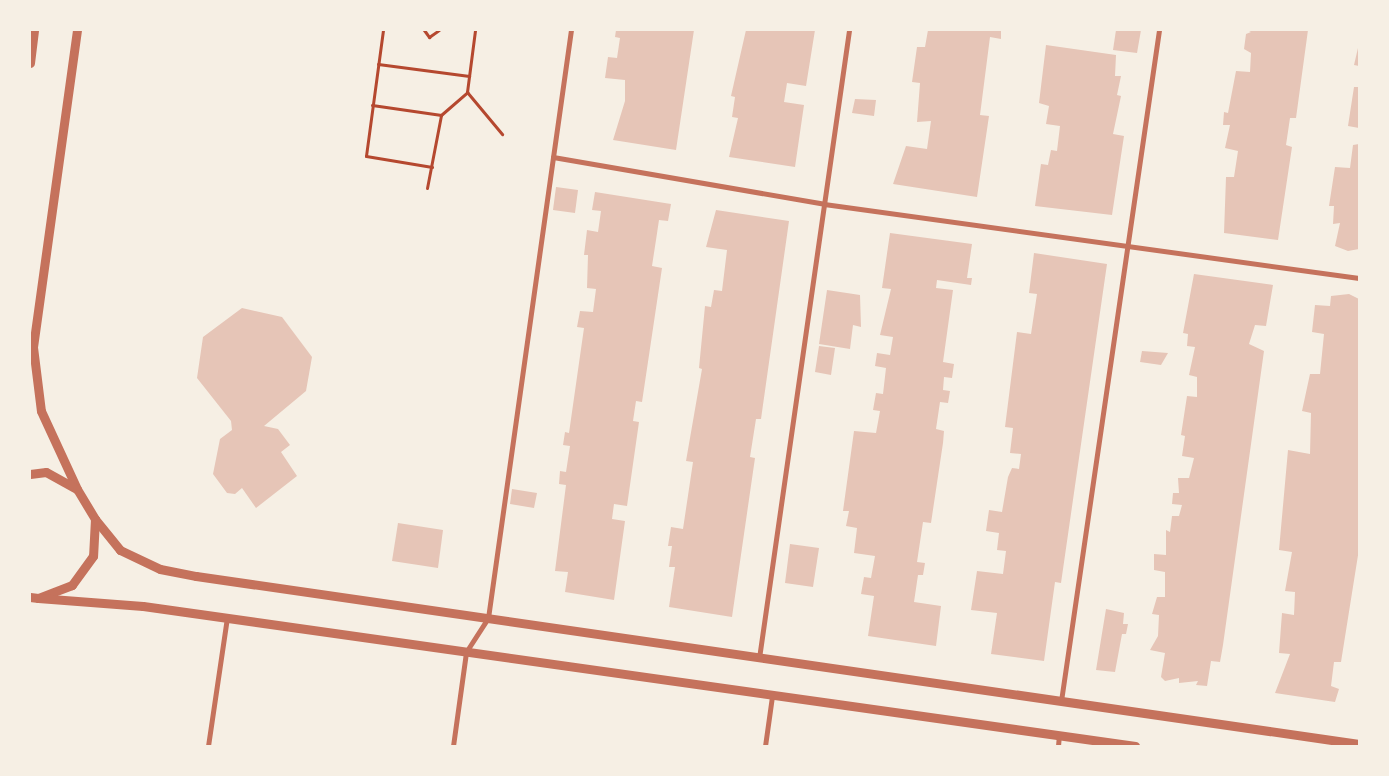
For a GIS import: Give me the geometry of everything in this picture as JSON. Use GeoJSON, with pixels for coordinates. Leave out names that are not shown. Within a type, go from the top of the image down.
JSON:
{"type":"FeatureCollection","features":[{"type":"Feature","properties":{"kind":"street"},"geometry":{"type":"LineString","coordinates":[[30,63],[34,30]]}},
{"type":"Feature","properties":{"kind":"street"},"geometry":{"type":"LineString","coordinates":[[77,30],[33,347],[41,410],[77,489],[95,519],[120,550],[160,568],[759,658],[1359,744]]}},
{"type":"Feature","properties":{"kind":"street"},"geometry":{"type":"LineString","coordinates":[[453,746],[466,652],[488,618],[571,30]]}},
{"type":"Feature","properties":{"kind":"street"},"geometry":{"type":"LineString","coordinates":[[759,658],[849,30]]}},
{"type":"Feature","properties":{"kind":"street"},"geometry":{"type":"LineString","coordinates":[[1060,701],[1159,30]]}},
{"type":"Feature","properties":{"kind":"street"},"geometry":{"type":"LineString","coordinates":[[553,157],[824,204],[1359,278]]}},
{"type":"Feature","properties":{"kind":"street"},"geometry":{"type":"LineString","coordinates":[[30,474],[46,472],[77,489]]}},
{"type":"Feature","properties":{"kind":"street"},"geometry":{"type":"LineString","coordinates":[[34,598],[72,585],[93,556],[95,519]]}},
{"type":"Feature","properties":{"kind":"street"},"geometry":{"type":"LineString","coordinates":[[34,598],[227,618],[1135,746]]}},
{"type":"Feature","properties":{"kind":"street"},"geometry":{"type":"LineString","coordinates":[[208,746],[227,618]]}},
{"type":"Feature","properties":{"kind":"street"},"geometry":{"type":"LineString","coordinates":[[765,746],[772,696]]}},
{"type":"Feature","properties":{"kind":"street"},"geometry":{"type":"LineString","coordinates":[[1058,746],[1059,735]]}},
{"type":"Feature","properties":{"kind":"path"},"geometry":{"type":"LineString","coordinates":[[382,30],[366,156],[432,166]]}},
{"type":"Feature","properties":{"kind":"path"},"geometry":{"type":"LineString","coordinates":[[424,30],[430,37],[439,30]]}},
{"type":"Feature","properties":{"kind":"path"},"geometry":{"type":"LineString","coordinates":[[427,188],[441,115],[467,92],[475,30]]}},
{"type":"Feature","properties":{"kind":"path"},"geometry":{"type":"LineString","coordinates":[[378,64],[469,76]]}},
{"type":"Feature","properties":{"kind":"path"},"geometry":{"type":"LineString","coordinates":[[467,92],[502,134]]}},
{"type":"Feature","properties":{"kind":"path"},"geometry":{"type":"LineString","coordinates":[[372,105],[441,115]]}},
{"type":"Feature","properties":{"kind":"building"},"geometry":{"type":"Polygon","coordinates":[[[616,30],[694,30],[676,150],[613,140],[625,101],[625,80],[605,78],[608,57],[617,58],[620,38],[615,37],[616,30]]]}},
{"type":"Feature","properties":{"kind":"building"},"geometry":{"type":"Polygon","coordinates":[[[746,30],[815,30],[806,86],[787,83],[784,102],[804,105],[795,167],[729,157],[738,118],[732,117],[735,97],[731,96],[746,30]]]}},
{"type":"Feature","properties":{"kind":"building"},"geometry":{"type":"Polygon","coordinates":[[[928,30],[1001,30],[1001,39],[990,37],[980,115],[989,116],[977,197],[893,184],[906,146],[927,149],[931,121],[917,122],[920,83],[912,82],[917,47],[925,47],[928,30]]]}},
{"type":"Feature","properties":{"kind":"building"},"geometry":{"type":"Polygon","coordinates":[[[1116,30],[1141,30],[1137,53],[1113,50],[1116,30]]]}},
{"type":"Feature","properties":{"kind":"building"},"geometry":{"type":"Polygon","coordinates":[[[1247,30],[1308,30],[1296,118],[1290,118],[1286,145],[1292,147],[1278,240],[1224,233],[1226,177],[1234,177],[1238,151],[1225,148],[1230,125],[1223,125],[1224,112],[1228,113],[1236,71],[1250,72],[1251,53],[1244,49],[1246,34],[1251,32],[1247,30]]]}},
{"type":"Feature","properties":{"kind":"building"},"geometry":{"type":"Polygon","coordinates":[[[1046,45],[1116,55],[1115,76],[1121,76],[1117,95],[1121,96],[1113,134],[1124,136],[1112,215],[1035,206],[1041,164],[1048,165],[1051,150],[1057,151],[1060,126],[1046,124],[1049,106],[1039,103],[1046,45]]]}},
{"type":"Feature","properties":{"kind":"building"},"geometry":{"type":"Polygon","coordinates":[[[1359,48],[1359,66],[1354,65],[1359,48]]]}},
{"type":"Feature","properties":{"kind":"building"},"geometry":{"type":"Polygon","coordinates":[[[1354,87],[1359,87],[1359,128],[1348,126],[1354,87]]]}},
{"type":"Feature","properties":{"kind":"building"},"geometry":{"type":"Polygon","coordinates":[[[855,99],[876,100],[874,116],[852,113],[855,99]]]}},
{"type":"Feature","properties":{"kind":"building"},"geometry":{"type":"Polygon","coordinates":[[[1359,144],[1359,249],[1348,251],[1335,246],[1340,223],[1333,224],[1334,206],[1329,206],[1335,167],[1350,168],[1353,145],[1359,144]]]}},
{"type":"Feature","properties":{"kind":"building"},"geometry":{"type":"Polygon","coordinates":[[[556,187],[578,190],[575,213],[553,210],[556,187]]]}},
{"type":"Feature","properties":{"kind":"building"},"geometry":{"type":"Polygon","coordinates":[[[595,192],[671,204],[668,221],[659,220],[652,266],[662,268],[642,402],[636,401],[633,421],[639,422],[627,506],[614,504],[612,519],[625,521],[614,600],[565,592],[568,572],[555,571],[566,485],[559,484],[560,471],[566,472],[570,446],[563,445],[565,432],[569,433],[584,328],[577,327],[580,311],[593,312],[596,289],[587,288],[588,255],[584,255],[587,230],[598,232],[601,211],[592,210],[595,192]]]}},
{"type":"Feature","properties":{"kind":"building"},"geometry":{"type":"Polygon","coordinates":[[[716,210],[789,221],[761,419],[756,419],[750,457],[755,458],[732,617],[669,607],[675,567],[669,567],[672,546],[668,546],[671,527],[683,529],[693,462],[686,461],[702,369],[699,368],[705,306],[711,307],[714,290],[722,291],[727,250],[706,247],[716,210]]]}},
{"type":"Feature","properties":{"kind":"building"},"geometry":{"type":"Polygon","coordinates":[[[890,233],[972,244],[967,278],[972,278],[971,285],[937,280],[936,288],[953,290],[943,362],[954,364],[952,378],[944,377],[943,390],[950,391],[948,403],[940,402],[936,429],[944,431],[943,443],[931,523],[923,522],[917,562],[925,563],[923,575],[918,575],[914,602],[941,606],[936,646],[868,636],[874,596],[861,594],[864,577],[871,578],[875,556],[854,553],[857,528],[846,526],[849,511],[843,511],[854,431],[876,433],[880,411],[873,410],[876,393],[883,394],[886,368],[875,366],[877,353],[890,355],[893,337],[880,335],[891,289],[882,288],[890,233]]]}},
{"type":"Feature","properties":{"kind":"building"},"geometry":{"type":"Polygon","coordinates":[[[1034,253],[1107,264],[1061,583],[1055,582],[1044,661],[991,654],[997,613],[971,610],[977,571],[1003,574],[1006,551],[997,550],[999,533],[986,531],[989,510],[1002,512],[1008,477],[1012,468],[1019,469],[1021,454],[1010,453],[1013,428],[1005,427],[1017,332],[1031,334],[1037,294],[1029,293],[1034,253]]]}},
{"type":"Feature","properties":{"kind":"building"},"geometry":{"type":"Polygon","coordinates":[[[1194,274],[1273,285],[1266,326],[1255,325],[1249,344],[1264,351],[1223,645],[1220,662],[1211,661],[1207,686],[1196,685],[1198,681],[1179,683],[1179,678],[1165,681],[1161,677],[1165,653],[1150,650],[1158,636],[1159,615],[1152,614],[1157,597],[1165,597],[1165,572],[1154,570],[1154,554],[1166,555],[1166,530],[1170,532],[1172,516],[1179,516],[1182,505],[1172,504],[1173,493],[1179,493],[1178,478],[1189,478],[1194,458],[1182,456],[1185,436],[1181,435],[1187,396],[1197,397],[1197,377],[1189,375],[1195,347],[1187,346],[1188,334],[1183,333],[1194,274]]]}},
{"type":"Feature","properties":{"kind":"building"},"geometry":{"type":"Polygon","coordinates":[[[827,290],[860,295],[861,327],[853,325],[850,349],[819,344],[827,290]]]}},
{"type":"Feature","properties":{"kind":"building"},"geometry":{"type":"Polygon","coordinates":[[[1349,294],[1359,299],[1359,549],[1341,662],[1334,662],[1331,686],[1339,689],[1335,702],[1275,693],[1290,654],[1279,653],[1282,613],[1294,615],[1295,592],[1285,591],[1292,552],[1279,550],[1288,450],[1310,454],[1311,413],[1302,411],[1310,374],[1320,374],[1324,334],[1312,332],[1315,305],[1330,306],[1331,296],[1349,294]]]}},
{"type":"Feature","properties":{"kind":"building"},"geometry":{"type":"Polygon","coordinates":[[[242,308],[282,317],[312,357],[306,391],[264,426],[278,429],[290,445],[281,452],[297,476],[256,508],[242,488],[235,494],[227,493],[213,474],[220,439],[232,430],[231,421],[197,378],[203,337],[242,308]]]}},
{"type":"Feature","properties":{"kind":"building"},"geometry":{"type":"Polygon","coordinates":[[[819,346],[835,348],[831,375],[815,372],[819,346]]]}},
{"type":"Feature","properties":{"kind":"building"},"geometry":{"type":"Polygon","coordinates":[[[1142,351],[1168,353],[1161,365],[1140,362],[1142,351]]]}},
{"type":"Feature","properties":{"kind":"building"},"geometry":{"type":"Polygon","coordinates":[[[512,489],[537,493],[534,508],[510,504],[512,489]]]}},
{"type":"Feature","properties":{"kind":"building"},"geometry":{"type":"Polygon","coordinates":[[[398,523],[443,530],[438,568],[392,561],[398,523]]]}},
{"type":"Feature","properties":{"kind":"building"},"geometry":{"type":"Polygon","coordinates":[[[790,544],[819,548],[813,587],[785,583],[790,544]]]}},
{"type":"Feature","properties":{"kind":"building"},"geometry":{"type":"Polygon","coordinates":[[[1106,609],[1124,613],[1123,624],[1128,624],[1126,634],[1122,634],[1115,672],[1096,670],[1106,609]]]}}]}
